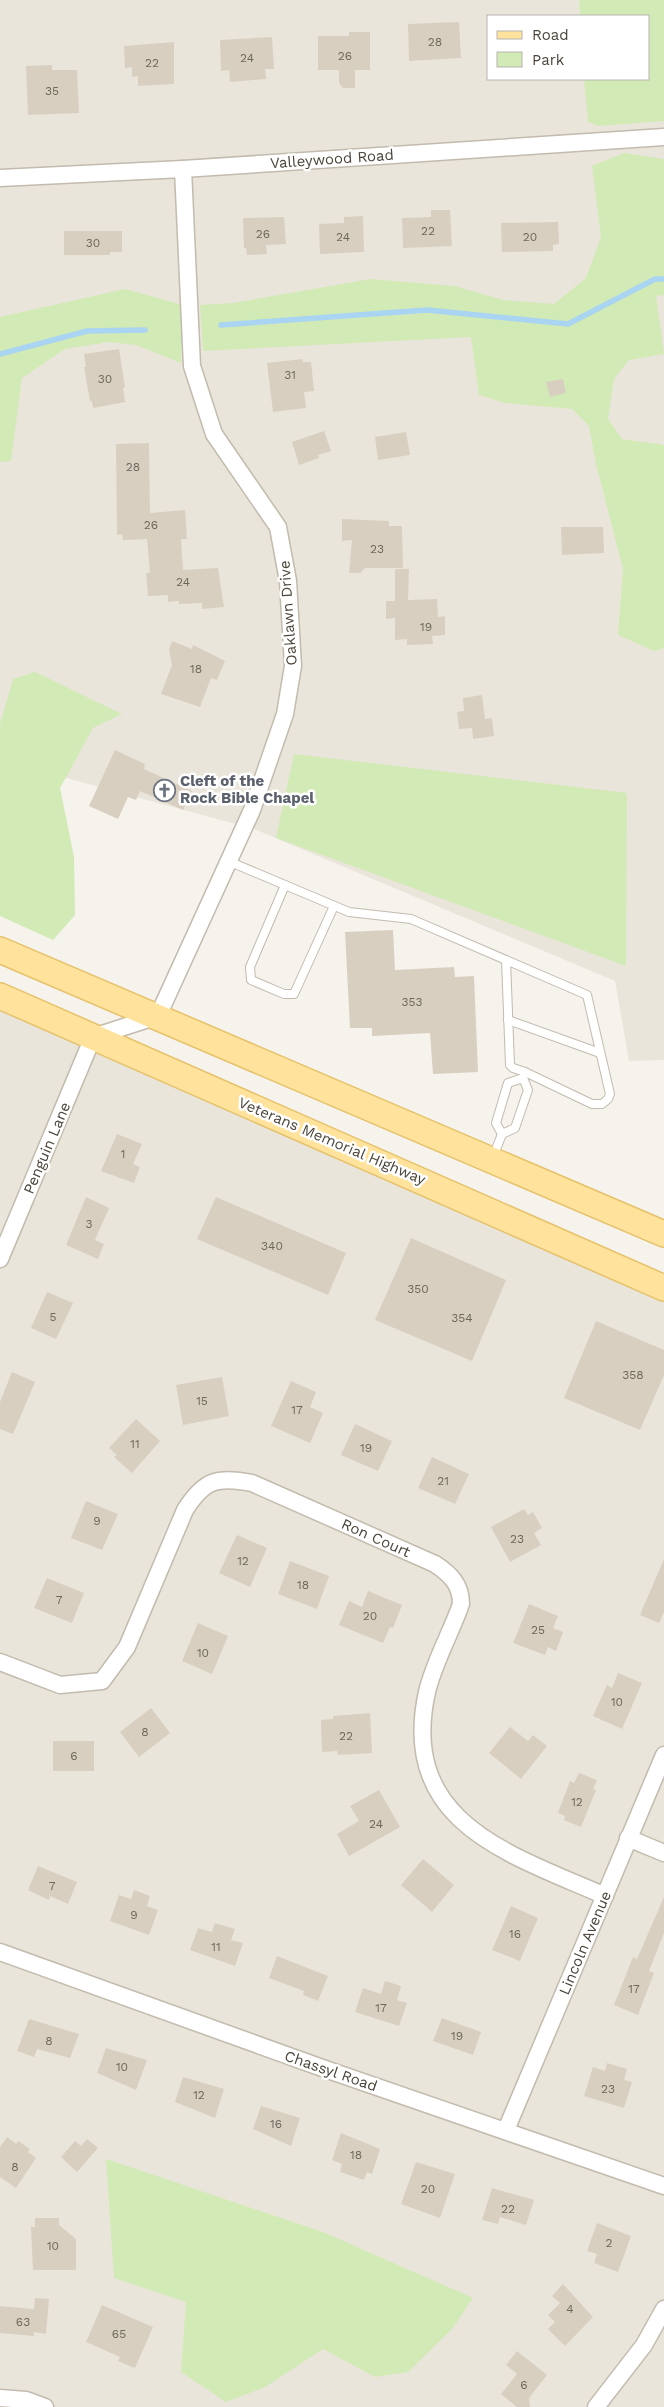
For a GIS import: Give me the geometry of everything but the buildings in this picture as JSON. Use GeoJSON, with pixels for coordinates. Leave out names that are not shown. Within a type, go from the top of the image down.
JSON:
{"type":"FeatureCollection","features":[{"type":"Feature","properties":{"kind":"main road"},"geometry":{"type":"LineString","coordinates":[[0,950],[664,1234]]}},
{"type":"Feature","properties":{"kind":"main road","name":"Veterans Memorial Highway"},"geometry":{"type":"LineString","coordinates":[[0,996],[664,1288]]}},
{"type":"Feature","properties":{"kind":"street","name":"Valleywood Road"},"geometry":{"type":"LineString","coordinates":[[0,178],[183,169],[664,136]]}},
{"type":"Feature","properties":{"kind":"street","name":"Oaklawn Drive"},"geometry":{"type":"LineString","coordinates":[[158,1016],[252,810],[285,714],[293,666],[288,580],[278,527],[214,434],[192,366],[183,169]]}},
{"type":"Feature","properties":{"kind":"street"},"geometry":{"type":"LineString","coordinates":[[93,1037],[158,1016]]}},
{"type":"Feature","properties":{"kind":"street","name":"Penguin Lane"},"geometry":{"type":"LineString","coordinates":[[0,1259],[93,1037]]}},
{"type":"Feature","properties":{"kind":"street","name":"Ron Court"},"geometry":{"type":"LineString","coordinates":[[0,1662],[60,1685],[102,1681],[127,1647],[178,1527],[195,1494],[204,1486],[216,1480],[234,1479],[252,1483],[435,1564],[456,1582],[461,1593],[461,1604],[427,1692],[421,1740],[427,1767],[438,1793],[452,1811],[470,1828],[506,1852],[605,1896]]}},
{"type":"Feature","properties":{"kind":"street","name":"Lincoln Avenue"},"geometry":{"type":"LineString","coordinates":[[506,2130],[664,1755]]}},
{"type":"Feature","properties":{"kind":"street"},"geometry":{"type":"LineString","coordinates":[[628,1838],[664,1853]]}},
{"type":"Feature","properties":{"kind":"street","name":"Chassyl Road"},"geometry":{"type":"LineString","coordinates":[[0,1952],[328,2070],[664,2186]]}},
{"type":"Feature","properties":{"kind":"street"},"geometry":{"type":"LineString","coordinates":[[596,2407],[644,2345],[664,2309]]}},
{"type":"Feature","properties":{"kind":"street"},"geometry":{"type":"LineString","coordinates":[[0,2398],[26,2400],[45,2407]]}},
{"type":"Feature","properties":{"kind":"lane"},"geometry":{"type":"LineString","coordinates":[[228,861],[349,912],[411,919],[506,960],[587,995],[610,1094],[608,1099],[602,1104],[592,1104],[512,1068],[510,1065],[506,960]]}},
{"type":"Feature","properties":{"kind":"lane"},"geometry":{"type":"LineString","coordinates":[[285,885],[250,966],[249,974],[252,980],[284,994],[294,994],[296,991],[334,906]]}},
{"type":"Feature","properties":{"kind":"lane"},"geometry":{"type":"LineString","coordinates":[[508,1020],[600,1052]]}},
{"type":"Feature","properties":{"kind":"lane"},"geometry":{"type":"LineString","coordinates":[[502,1134],[496,1123],[508,1083],[524,1075]]}},
{"type":"Feature","properties":{"kind":"lane"},"geometry":{"type":"LineString","coordinates":[[491,1161],[502,1134],[515,1128],[528,1090],[524,1075]]}},
{"type":"Feature","properties":{"kind":"shaded area"},"geometry":{"type":"Polygon","coordinates":[[[0,0],[664,0],[664,1060],[629,1061],[615,981],[254,829],[0,760],[0,0]]]}},
{"type":"Feature","properties":{"kind":"shaded area"},"geometry":{"type":"Polygon","coordinates":[[[0,997],[664,1288],[664,2407],[0,2407],[0,997]]]}},
{"type":"Feature","properties":{"kind":"green space"},"geometry":{"type":"Polygon","coordinates":[[[579,0],[664,0],[664,121],[599,126],[588,122],[584,80],[649,80],[649,15],[580,15],[579,0]]]}},
{"type":"Feature","properties":{"kind":"green space"},"geometry":{"type":"Polygon","coordinates":[[[624,153],[664,159],[664,295],[656,296],[664,354],[629,360],[614,379],[608,419],[622,439],[664,445],[664,648],[654,651],[618,635],[623,569],[596,464],[589,426],[572,409],[505,403],[479,395],[471,337],[203,351],[200,305],[233,303],[371,279],[454,286],[503,300],[554,304],[586,278],[601,237],[592,166],[624,153]]]}},
{"type":"Feature","properties":{"kind":"green space"},"geometry":{"type":"Polygon","coordinates":[[[125,289],[183,305],[181,363],[136,345],[109,342],[65,349],[22,378],[11,461],[0,462],[0,317],[125,289]]]}},
{"type":"Feature","properties":{"kind":"green space"},"geometry":{"type":"Polygon","coordinates":[[[35,672],[122,714],[93,728],[60,788],[74,857],[75,915],[53,940],[0,916],[0,724],[13,679],[35,672]]]}},
{"type":"Feature","properties":{"kind":"green space"},"geometry":{"type":"Polygon","coordinates":[[[294,754],[627,793],[626,966],[276,838],[294,754]]]}},
{"type":"Feature","properties":{"kind":"green space"},"geometry":{"type":"Polygon","coordinates":[[[106,2159],[323,2232],[473,2298],[452,2329],[408,2372],[375,2377],[323,2349],[265,2387],[226,2402],[181,2372],[186,2302],[114,2278],[106,2159]]]}},
{"type":"Feature","properties":{"kind":"waterway"},"geometry":{"type":"LineString","coordinates":[[221,325],[427,310],[568,324],[655,279],[664,279]]}},
{"type":"Feature","properties":{"kind":"waterway"},"geometry":{"type":"LineString","coordinates":[[0,354],[87,331],[145,330]]}},
{"type":"Feature","properties":{"kind":"place","name":"Cleft of the Rock Bible Chapel"},"geometry":{"type":"Point","coordinates":[164,790]}}]}
